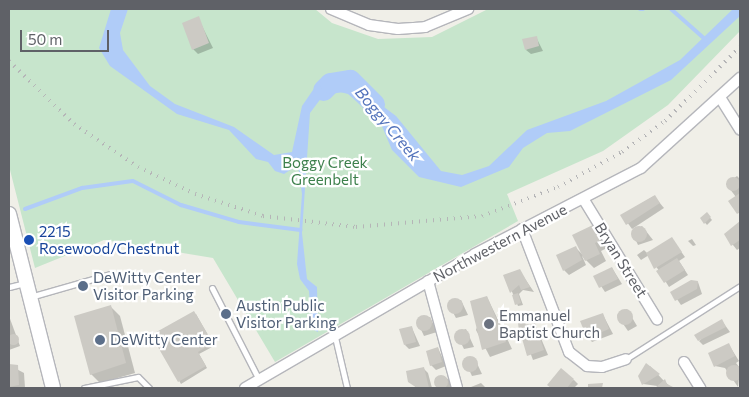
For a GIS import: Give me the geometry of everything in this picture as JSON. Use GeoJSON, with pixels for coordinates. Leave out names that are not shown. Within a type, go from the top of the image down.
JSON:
{"type":"FeatureCollection","features":[{"type":"Feature","properties":{"kind":"street"},"geometry":{"type":"LineString","coordinates":[[331,9],[370,25],[398,29],[425,27],[468,9]]}},
{"type":"Feature","properties":{"kind":"street","name":"Northwestern Avenue"},"geometry":{"type":"LineString","coordinates":[[245,388],[428,281],[522,229],[584,200],[641,168],[720,99],[740,78]]}},
{"type":"Feature","properties":{"kind":"street"},"geometry":{"type":"LineString","coordinates":[[720,99],[740,130]]}},
{"type":"Feature","properties":{"kind":"street","name":"Bryan Street"},"geometry":{"type":"LineString","coordinates":[[584,200],[657,319]]}},
{"type":"Feature","properties":{"kind":"street"},"geometry":{"type":"LineString","coordinates":[[9,217],[52,388]]}},
{"type":"Feature","properties":{"kind":"street"},"geometry":{"type":"LineString","coordinates":[[522,229],[569,352],[587,366],[602,367],[626,359]]}},
{"type":"Feature","properties":{"kind":"street"},"geometry":{"type":"LineString","coordinates":[[428,281],[457,388]]}},
{"type":"Feature","properties":{"kind":"street"},"geometry":{"type":"LineString","coordinates":[[684,362],[700,388]]}},
{"type":"Feature","properties":{"kind":"lane"},"geometry":{"type":"LineString","coordinates":[[30,297],[110,274]]}},
{"type":"Feature","properties":{"kind":"lane"},"geometry":{"type":"LineString","coordinates":[[9,287],[26,283]]}},
{"type":"Feature","properties":{"kind":"lane"},"geometry":{"type":"LineString","coordinates":[[626,359],[740,286]]}},
{"type":"Feature","properties":{"kind":"lane"},"geometry":{"type":"LineString","coordinates":[[212,288],[259,380]]}},
{"type":"Feature","properties":{"kind":"lane"},"geometry":{"type":"LineString","coordinates":[[334,337],[347,388]]}},
{"type":"Feature","properties":{"kind":"lane"},"geometry":{"type":"LineString","coordinates":[[84,388],[138,377],[149,388]]}},
{"type":"Feature","properties":{"kind":"green space","name":"Boggy Creek Greenbelt"},"geometry":{"type":"Polygon","coordinates":[[[9,9],[315,9],[332,23],[378,39],[432,37],[488,9],[740,9],[740,31],[668,105],[603,151],[507,194],[518,221],[275,362],[213,258],[104,240],[35,268],[9,166],[9,9]]]}},
{"type":"Feature","properties":{"kind":"water"},"geometry":{"type":"Polygon","coordinates":[[[111,9],[128,9],[120,33],[123,50],[150,86],[175,104],[234,127],[274,155],[292,152],[302,106],[313,90],[332,76],[344,77],[396,116],[441,171],[462,175],[489,166],[527,130],[606,101],[680,60],[733,9],[740,9],[740,16],[671,80],[570,131],[547,133],[523,148],[509,167],[461,187],[419,177],[392,150],[381,124],[367,110],[348,94],[328,89],[310,113],[302,233],[307,279],[317,287],[318,332],[312,329],[309,291],[300,279],[297,264],[302,194],[298,165],[284,174],[275,171],[268,162],[256,159],[229,130],[177,114],[110,66],[99,48],[111,9]]]}},
{"type":"Feature","properties":{"kind":"building"},"geometry":{"type":"Polygon","coordinates":[[[199,16],[209,43],[192,50],[182,23],[199,16]]]}},
{"type":"Feature","properties":{"kind":"building"},"geometry":{"type":"Polygon","coordinates":[[[537,36],[539,46],[525,50],[522,39],[537,36]]]}},
{"type":"Feature","properties":{"kind":"building"},"geometry":{"type":"Polygon","coordinates":[[[730,177],[736,177],[740,184],[736,191],[730,191],[726,187],[726,181],[730,177]]]}},
{"type":"Feature","properties":{"kind":"building"},"geometry":{"type":"Polygon","coordinates":[[[740,193],[740,212],[737,214],[728,201],[740,193]]]}},
{"type":"Feature","properties":{"kind":"building"},"geometry":{"type":"Polygon","coordinates":[[[655,195],[660,203],[626,225],[620,215],[655,195]]]}},
{"type":"Feature","properties":{"kind":"building"},"geometry":{"type":"Polygon","coordinates":[[[707,212],[711,217],[704,224],[700,218],[707,212]]]}},
{"type":"Feature","properties":{"kind":"building"},"geometry":{"type":"Polygon","coordinates":[[[740,221],[740,240],[731,246],[724,234],[740,221]]]}},
{"type":"Feature","properties":{"kind":"building"},"geometry":{"type":"Polygon","coordinates":[[[597,223],[605,238],[595,243],[600,254],[585,261],[572,235],[597,223]]]}},
{"type":"Feature","properties":{"kind":"building"},"geometry":{"type":"Polygon","coordinates":[[[639,226],[647,234],[639,242],[631,234],[639,226]]]}},
{"type":"Feature","properties":{"kind":"building"},"geometry":{"type":"Polygon","coordinates":[[[672,237],[682,252],[654,269],[646,253],[672,237]]]}},
{"type":"Feature","properties":{"kind":"building"},"geometry":{"type":"Polygon","coordinates":[[[576,246],[582,260],[563,271],[556,255],[576,246]]]}},
{"type":"Feature","properties":{"kind":"building"},"geometry":{"type":"Polygon","coordinates":[[[677,258],[685,270],[664,283],[656,271],[677,258]]]}},
{"type":"Feature","properties":{"kind":"building"},"geometry":{"type":"Polygon","coordinates":[[[612,267],[618,279],[599,288],[593,276],[612,267]]]}},
{"type":"Feature","properties":{"kind":"building"},"geometry":{"type":"Polygon","coordinates":[[[520,269],[530,287],[521,290],[519,285],[510,293],[503,275],[520,269]]]}},
{"type":"Feature","properties":{"kind":"building"},"geometry":{"type":"Polygon","coordinates":[[[691,280],[698,281],[697,289],[675,301],[670,292],[691,280]]]}},
{"type":"Feature","properties":{"kind":"building"},"geometry":{"type":"Polygon","coordinates":[[[518,293],[521,303],[515,305],[512,295],[518,293]]]}},
{"type":"Feature","properties":{"kind":"building","name":"Emmanuel Baptist Church"},"geometry":{"type":"Polygon","coordinates":[[[487,296],[506,342],[482,350],[470,301],[487,296]]]}},
{"type":"Feature","properties":{"kind":"building"},"geometry":{"type":"Polygon","coordinates":[[[455,298],[461,300],[463,306],[461,312],[455,314],[449,312],[447,306],[449,300],[455,298]]]}},
{"type":"Feature","properties":{"kind":"building","name":"DeWitty Center"},"geometry":{"type":"Polygon","coordinates":[[[111,305],[126,363],[90,375],[74,316],[111,305]]]}},
{"type":"Feature","properties":{"kind":"building"},"geometry":{"type":"Polygon","coordinates":[[[622,309],[628,309],[633,314],[631,323],[622,325],[617,320],[617,314],[622,309]]]}},
{"type":"Feature","properties":{"kind":"building"},"geometry":{"type":"Polygon","coordinates":[[[194,311],[213,343],[198,352],[206,366],[178,382],[151,335],[194,311]]]}},
{"type":"Feature","properties":{"kind":"building"},"geometry":{"type":"Polygon","coordinates":[[[603,313],[609,329],[587,338],[580,321],[603,313]]]}},
{"type":"Feature","properties":{"kind":"building"},"geometry":{"type":"Polygon","coordinates":[[[424,315],[430,317],[432,323],[430,329],[424,331],[418,329],[416,323],[418,317],[424,315]]]}},
{"type":"Feature","properties":{"kind":"building"},"geometry":{"type":"Polygon","coordinates":[[[722,319],[726,327],[698,341],[694,335],[722,319]]]}},
{"type":"Feature","properties":{"kind":"building"},"geometry":{"type":"Polygon","coordinates":[[[525,321],[526,326],[535,323],[544,350],[527,356],[521,335],[515,333],[519,331],[518,323],[525,321]]]}},
{"type":"Feature","properties":{"kind":"building"},"geometry":{"type":"Polygon","coordinates":[[[412,326],[416,342],[404,345],[399,329],[412,326]]]}},
{"type":"Feature","properties":{"kind":"building"},"geometry":{"type":"Polygon","coordinates":[[[462,329],[468,331],[470,337],[468,343],[462,345],[456,343],[454,337],[456,331],[462,329]]]}},
{"type":"Feature","properties":{"kind":"building"},"geometry":{"type":"Polygon","coordinates":[[[11,334],[15,334],[18,339],[17,343],[11,344],[8,341],[8,337],[11,334]]]}},
{"type":"Feature","properties":{"kind":"building"},"geometry":{"type":"Polygon","coordinates":[[[729,343],[735,356],[714,367],[708,353],[729,343]]]}},
{"type":"Feature","properties":{"kind":"building"},"geometry":{"type":"Polygon","coordinates":[[[438,347],[442,362],[430,366],[426,351],[438,347]]]}},
{"type":"Feature","properties":{"kind":"building"},"geometry":{"type":"Polygon","coordinates":[[[470,356],[476,358],[478,364],[476,370],[470,372],[464,370],[462,364],[464,358],[470,356]]]}},
{"type":"Feature","properties":{"kind":"building"},"geometry":{"type":"Polygon","coordinates":[[[646,363],[660,374],[642,385],[638,376],[646,363]]]}},
{"type":"Feature","properties":{"kind":"building"},"geometry":{"type":"Polygon","coordinates":[[[9,364],[18,365],[19,385],[9,387],[9,364]]]}},
{"type":"Feature","properties":{"kind":"building"},"geometry":{"type":"Polygon","coordinates":[[[731,365],[737,365],[742,370],[740,379],[731,381],[726,376],[726,370],[731,365]]]}},
{"type":"Feature","properties":{"kind":"building"},"geometry":{"type":"Polygon","coordinates":[[[424,367],[429,388],[417,388],[408,382],[406,371],[424,367]]]}},
{"type":"Feature","properties":{"kind":"building"},"geometry":{"type":"Polygon","coordinates":[[[561,368],[574,379],[567,388],[551,388],[547,385],[561,368]]]}},
{"type":"Feature","properties":{"kind":"building"},"geometry":{"type":"Polygon","coordinates":[[[438,375],[444,375],[448,382],[444,389],[438,389],[434,385],[434,379],[438,375]]]}},
{"type":"Feature","properties":{"kind":"building"},"geometry":{"type":"Polygon","coordinates":[[[665,379],[667,384],[675,388],[655,388],[665,379]]]}},
{"type":"Feature","properties":{"kind":"building"},"geometry":{"type":"Polygon","coordinates":[[[603,383],[602,388],[588,388],[588,384],[603,383]]]}},
{"type":"Feature","properties":{"kind":"waterway"},"geometry":{"type":"LineString","coordinates":[[671,9],[706,40]]}},
{"type":"Feature","properties":{"kind":"waterway","name":"Boggy Creek"},"geometry":{"type":"LineString","coordinates":[[323,90],[330,83],[350,80],[374,104]]}},
{"type":"Feature","properties":{"kind":"waterway"},"geometry":{"type":"LineString","coordinates":[[25,209],[82,188],[133,181],[181,205],[239,222],[300,230]]}},
{"type":"Feature","properties":{"kind":"railway"},"geometry":{"type":"LineString","coordinates":[[9,61],[74,124],[138,167],[195,194],[263,216],[356,227],[482,216],[558,187],[622,152],[665,121],[740,47]]}},
{"type":"Feature","properties":{"kind":"place","name":"2215 Rosewood/Chestnut"},"geometry":{"type":"Point","coordinates":[29,240]}},
{"type":"Feature","properties":{"kind":"place","name":"DeWitty Center Visitor Parking"},"geometry":{"type":"Point","coordinates":[83,286]}},
{"type":"Feature","properties":{"kind":"place","name":"Austin Public Visitor Parking"},"geometry":{"type":"Point","coordinates":[226,314]}},
{"type":"Feature","properties":{"kind":"place","name":"Emmanuel Baptist Church"},"geometry":{"type":"Point","coordinates":[489,324]}},
{"type":"Feature","properties":{"kind":"place","name":"DeWitty Center"},"geometry":{"type":"Point","coordinates":[100,340]}}]}
